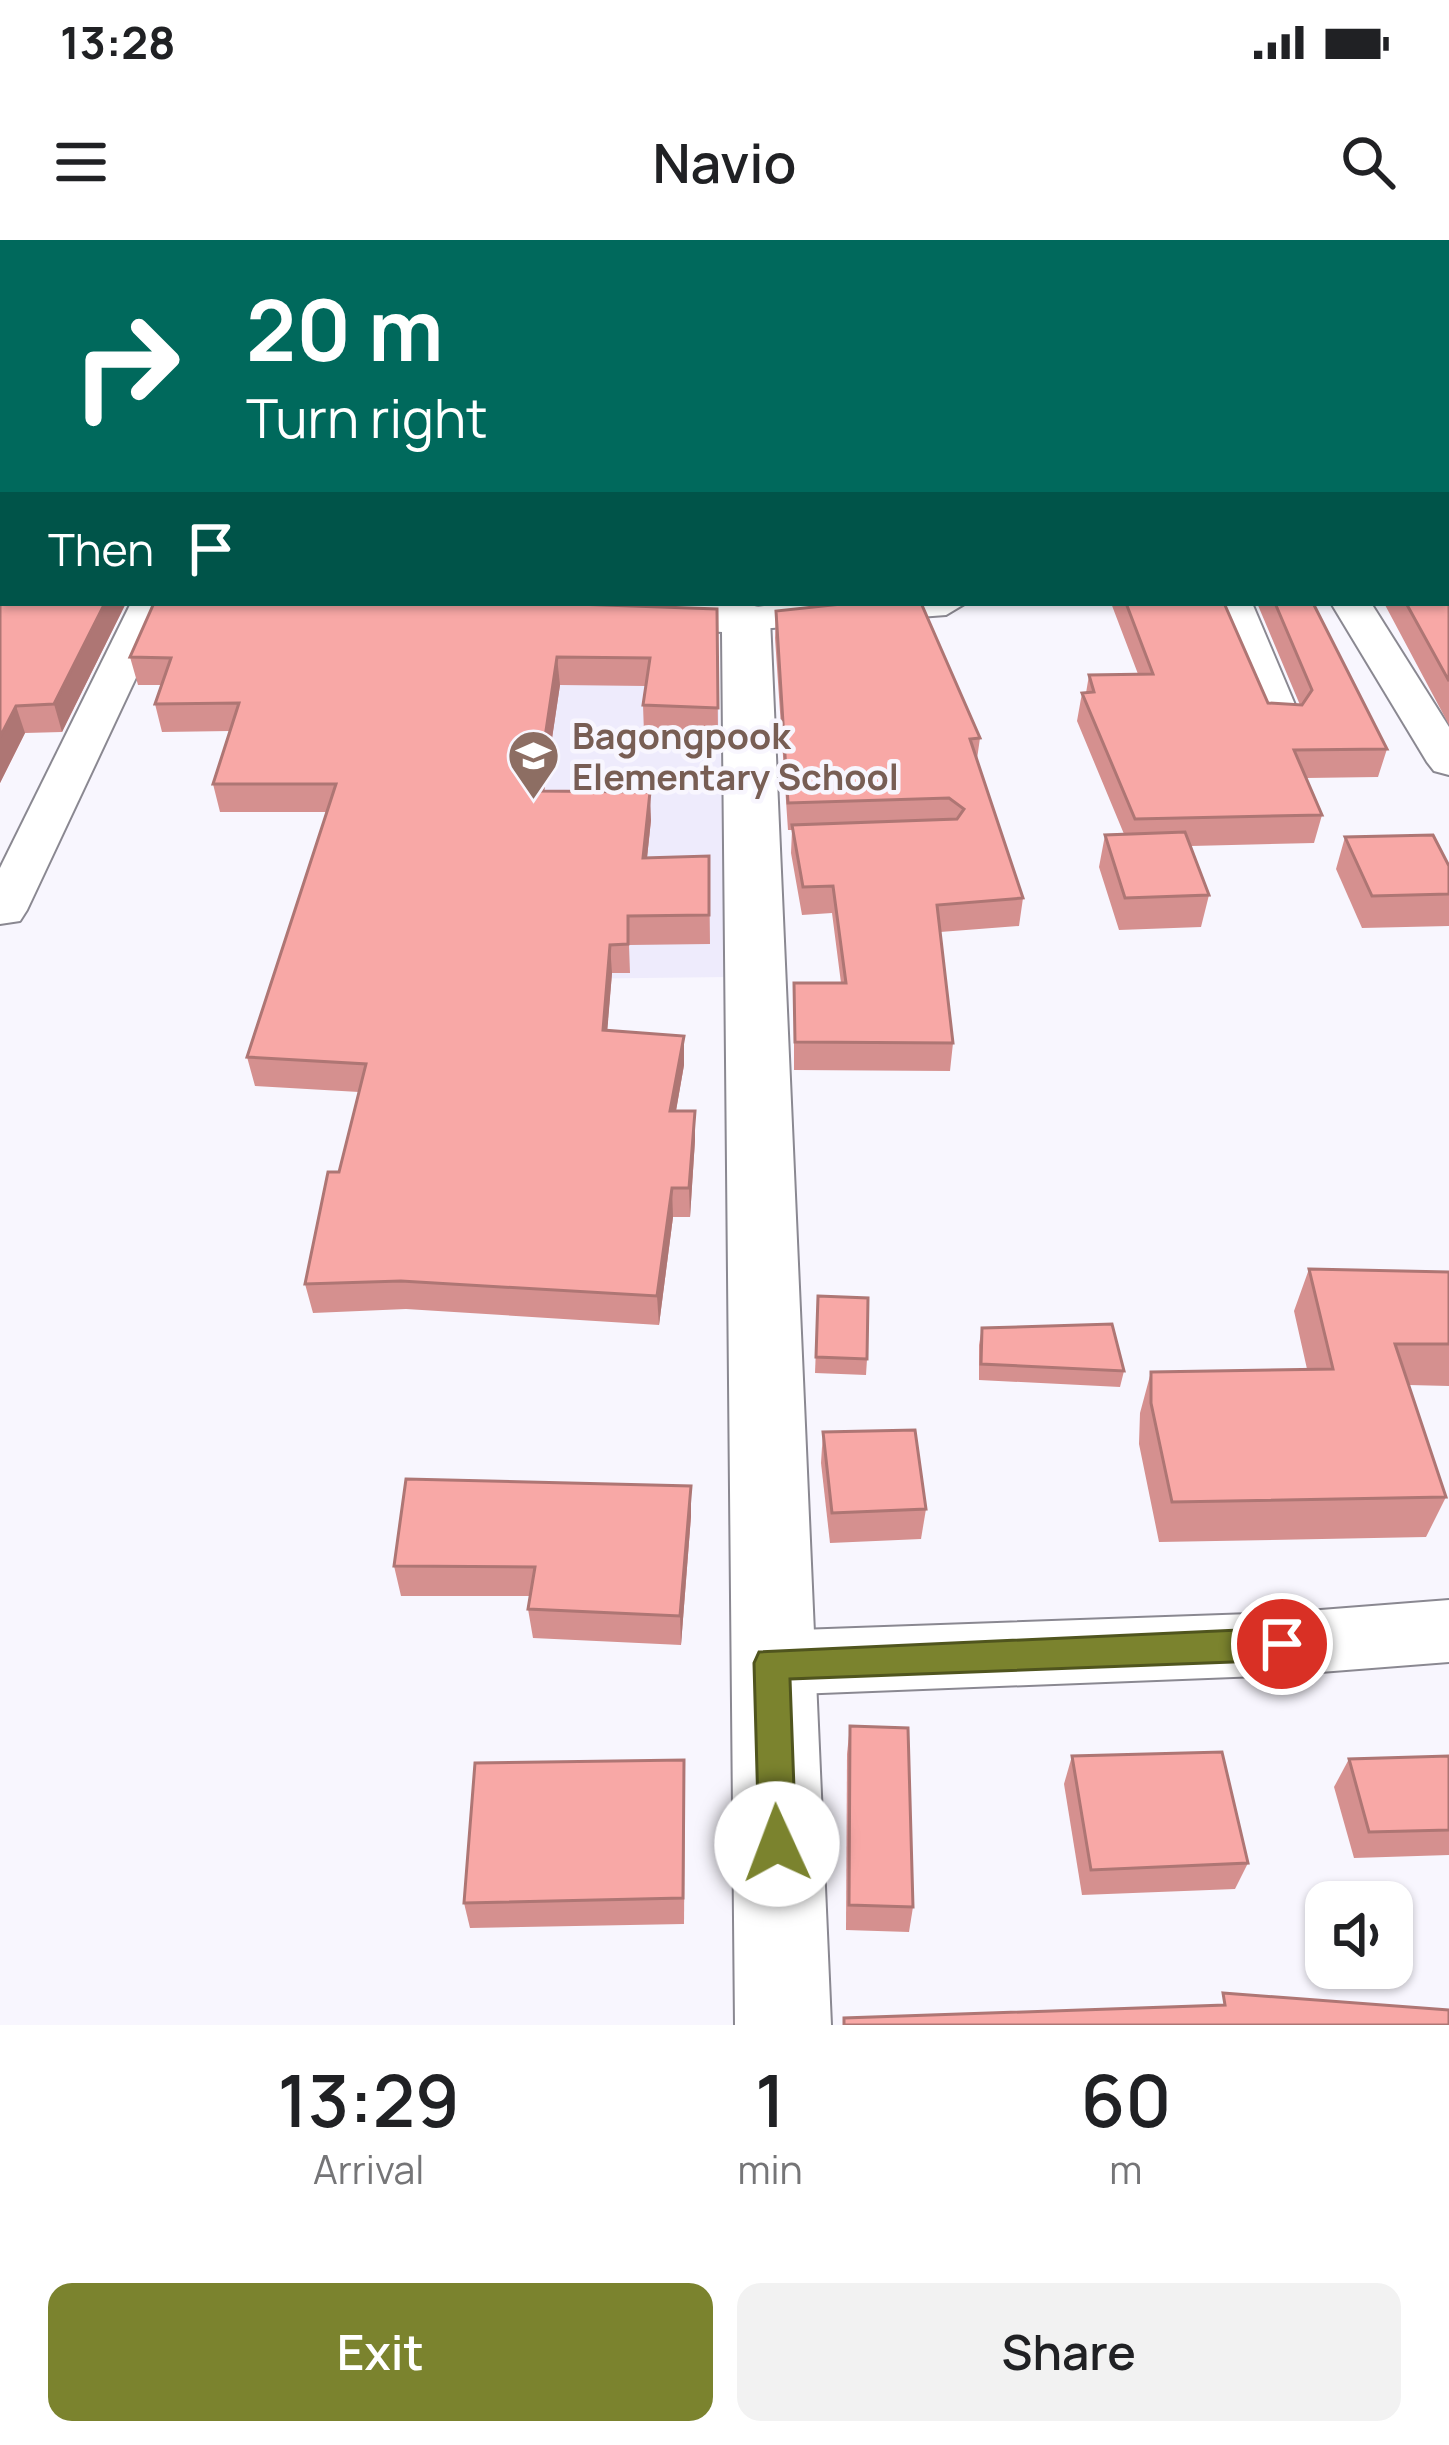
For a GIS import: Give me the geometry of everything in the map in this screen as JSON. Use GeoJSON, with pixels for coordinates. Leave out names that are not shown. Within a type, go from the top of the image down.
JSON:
{"type":"FeatureCollection","features":[{"type":"Feature","properties":{"kind":"street"},"geometry":{"type":"LineString","coordinates":[[3,910],[150,606]]}},
{"type":"Feature","properties":{"kind":"street"},"geometry":{"type":"LineString","coordinates":[[589,612],[746,618],[906,606]]}},
{"type":"Feature","properties":{"kind":"street"},"geometry":{"type":"LineString","coordinates":[[1233,606],[1280,719]]}},
{"type":"Feature","properties":{"kind":"street"},"geometry":{"type":"LineString","coordinates":[[1353,606],[1449,762]]}},
{"type":"Feature","properties":{"kind":"street"},"geometry":{"type":"LineString","coordinates":[[746,618],[783,2025]]}},
{"type":"Feature","properties":{"kind":"street"},"geometry":{"type":"LineString","coordinates":[[772,1663],[1282,1644],[1449,1631]]}},
{"type":"Feature","properties":{"kind":"shaded area","name":"Bagongpook Elementary School"},"geometry":{"type":"Polygon","coordinates":[[[400,618],[716,632],[729,977],[559,979],[400,618]]]}},
{"type":"Feature","properties":{"kind":"building"},"geometry":{"type":"Polygon","coordinates":[[[0,606],[103,606],[54,704],[16,706],[0,737],[0,606]]]}},
{"type":"Feature","properties":{"kind":"building"},"geometry":{"type":"Polygon","coordinates":[[[153,606],[717,609],[718,708],[643,705],[650,658],[557,657],[537,791],[650,792],[643,858],[709,856],[709,915],[628,916],[628,944],[610,945],[603,1030],[684,1036],[670,1111],[695,1111],[689,1188],[672,1188],[657,1296],[401,1281],[305,1284],[328,1172],[339,1172],[366,1064],[247,1057],[336,784],[213,784],[239,703],[155,704],[171,658],[130,657],[153,606]]]}},
{"type":"Feature","properties":{"kind":"building"},"geometry":{"type":"Polygon","coordinates":[[[922,606],[980,738],[970,739],[1023,898],[937,905],[953,1043],[795,1042],[794,983],[846,983],[833,886],[803,887],[792,825],[957,819],[964,809],[949,798],[788,803],[776,611],[922,606]]]}},
{"type":"Feature","properties":{"kind":"building"},"geometry":{"type":"Polygon","coordinates":[[[1127,606],[1225,606],[1268,703],[1302,705],[1312,690],[1276,606],[1315,606],[1387,749],[1294,750],[1322,815],[1135,819],[1082,693],[1094,692],[1089,675],[1153,674],[1127,606]]]}},
{"type":"Feature","properties":{"kind":"building"},"geometry":{"type":"Polygon","coordinates":[[[1408,606],[1449,606],[1449,681],[1408,606]]]}},
{"type":"Feature","properties":{"kind":"building"},"geometry":{"type":"Polygon","coordinates":[[[1185,832],[1209,895],[1125,898],[1105,835],[1185,832]]]}},
{"type":"Feature","properties":{"kind":"building"},"geometry":{"type":"Polygon","coordinates":[[[1433,835],[1449,866],[1449,894],[1372,896],[1345,837],[1433,835]]]}},
{"type":"Feature","properties":{"kind":"building"},"geometry":{"type":"Polygon","coordinates":[[[1309,1269],[1449,1272],[1449,1344],[1395,1344],[1446,1497],[1172,1502],[1151,1403],[1151,1372],[1333,1369],[1309,1269]]]}},
{"type":"Feature","properties":{"kind":"building"},"geometry":{"type":"Polygon","coordinates":[[[818,1296],[868,1298],[867,1359],[816,1357],[818,1296]]]}},
{"type":"Feature","properties":{"kind":"building"},"geometry":{"type":"Polygon","coordinates":[[[1112,1324],[1124,1371],[981,1364],[982,1328],[1112,1324]]]}},
{"type":"Feature","properties":{"kind":"building"},"geometry":{"type":"Polygon","coordinates":[[[915,1430],[926,1509],[832,1513],[823,1432],[915,1430]]]}},
{"type":"Feature","properties":{"kind":"building"},"geometry":{"type":"Polygon","coordinates":[[[406,1479],[691,1486],[680,1616],[528,1609],[535,1567],[394,1566],[406,1479]]]}},
{"type":"Feature","properties":{"kind":"building"},"geometry":{"type":"Polygon","coordinates":[[[850,1726],[908,1728],[913,1907],[849,1905],[850,1726]]]}},
{"type":"Feature","properties":{"kind":"building"},"geometry":{"type":"Polygon","coordinates":[[[1222,1752],[1248,1863],[1091,1870],[1072,1756],[1222,1752]]]}},
{"type":"Feature","properties":{"kind":"building"},"geometry":{"type":"Polygon","coordinates":[[[1449,1756],[1449,1830],[1369,1832],[1349,1759],[1449,1756]]]}},
{"type":"Feature","properties":{"kind":"building"},"geometry":{"type":"Polygon","coordinates":[[[684,1760],[683,1898],[464,1903],[475,1763],[684,1760]]]}},
{"type":"Feature","properties":{"kind":"building"},"geometry":{"type":"Polygon","coordinates":[[[1223,1993],[1449,2010],[1449,2025],[844,2025],[844,2018],[1225,2005],[1223,1993]]]}},
{"type":"Feature","properties":{"kind":"place","name":"Bagongpook Elementary School"},"geometry":{"type":"Point","coordinates":[533,802]}},
{"type":"Feature","properties":{"kind":"route"},"geometry":{"type":"LineString","coordinates":[[777,1844],[772,1663],[1282,1644]]}}]}
